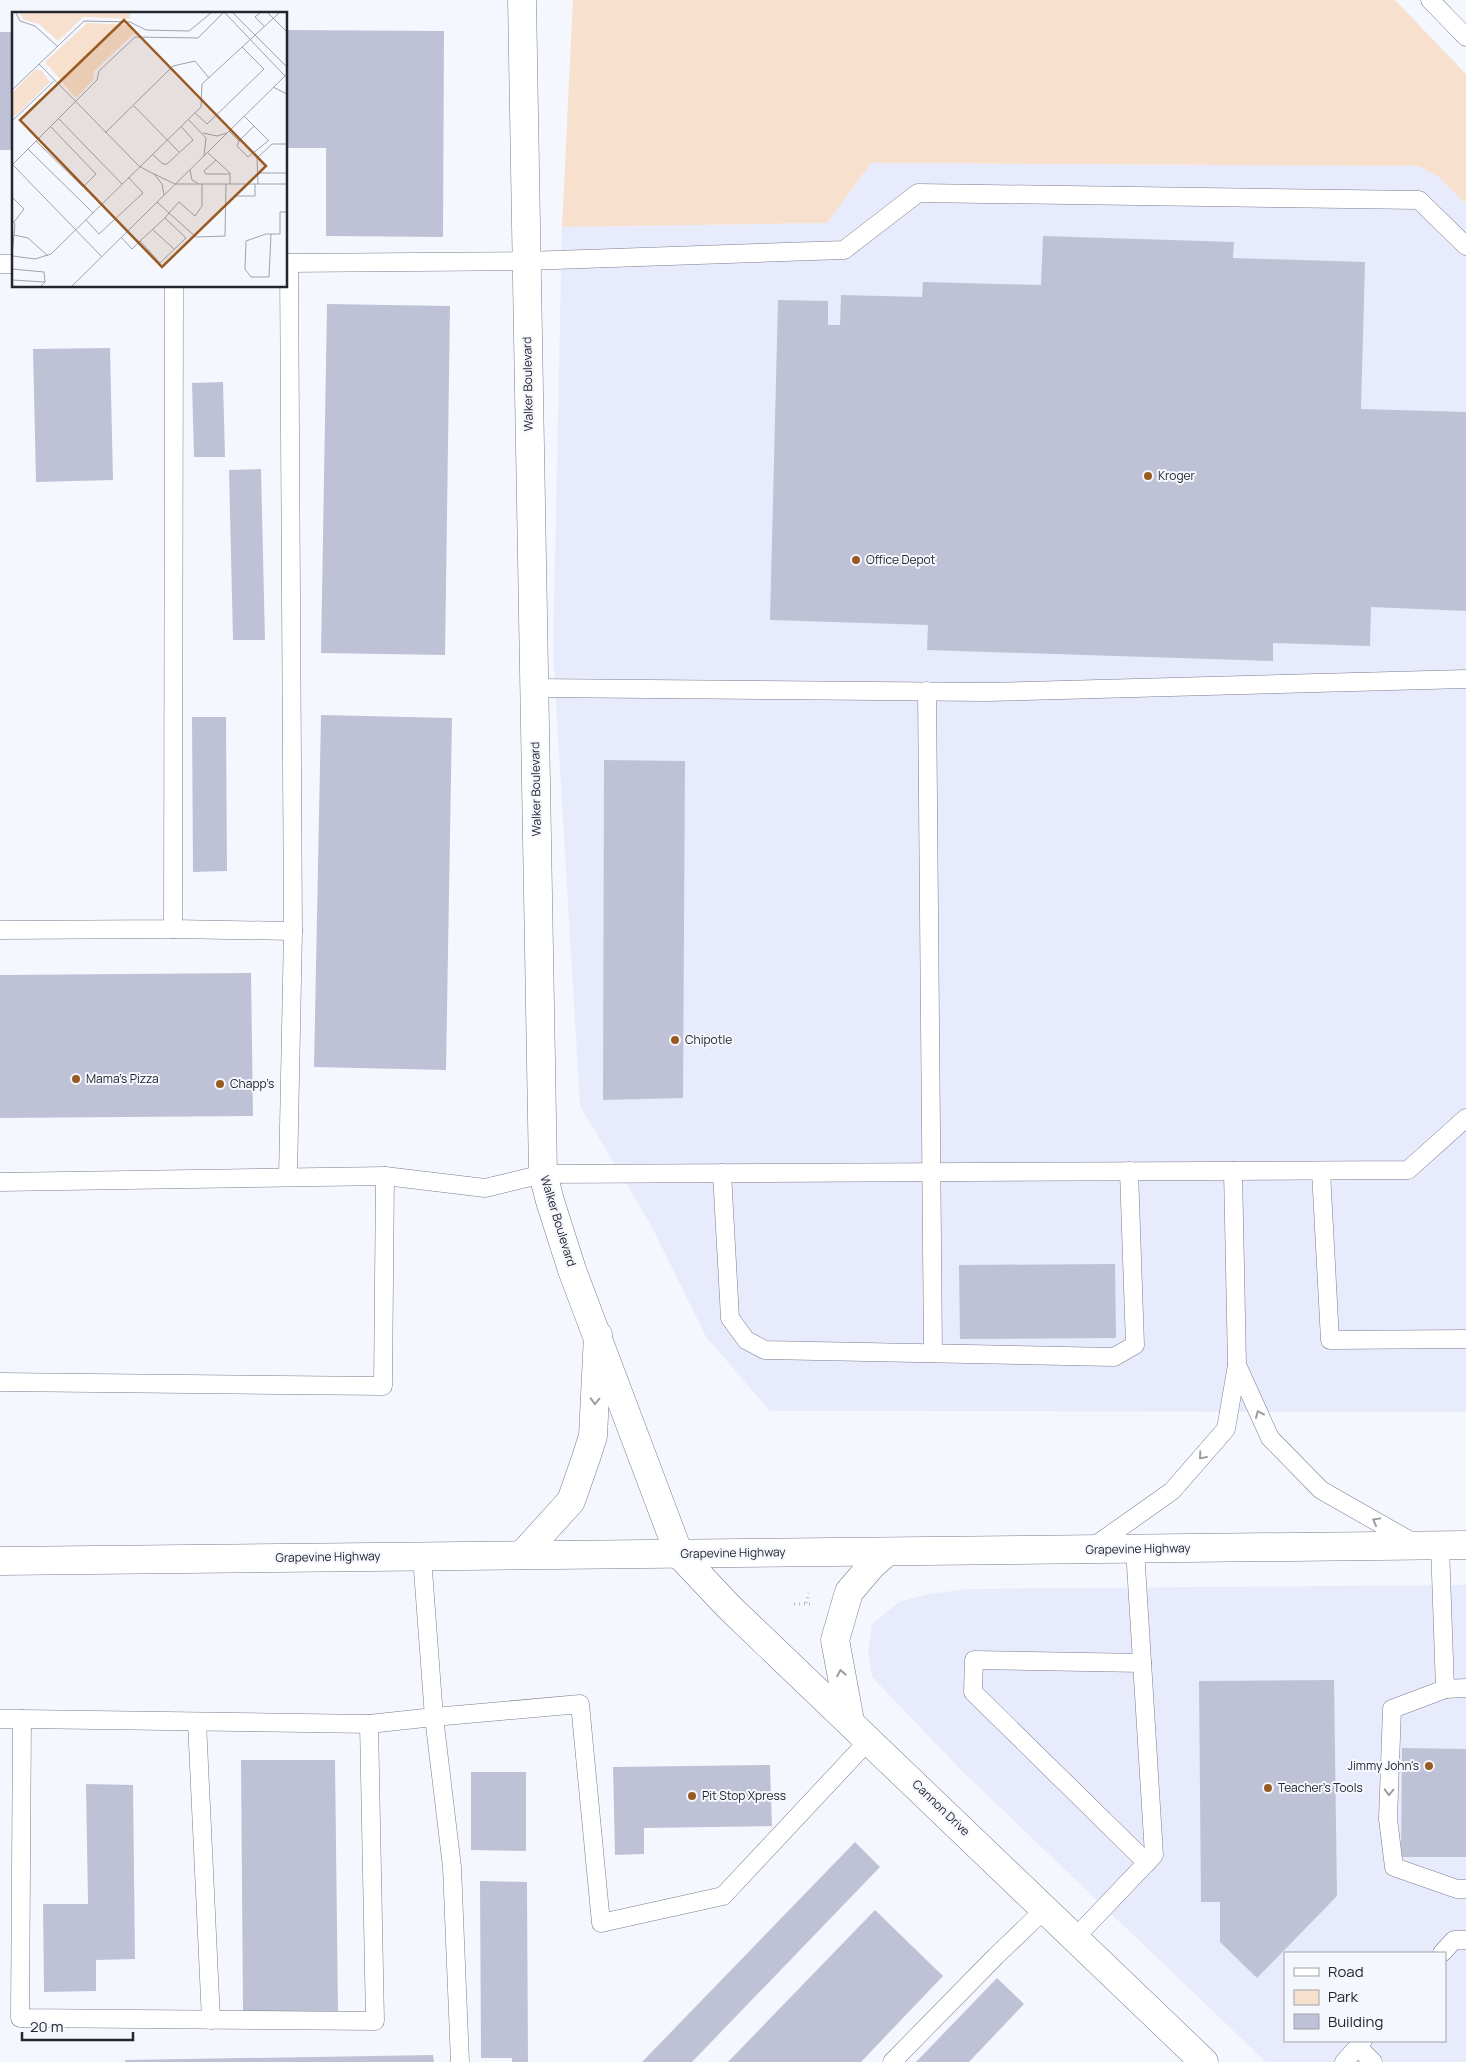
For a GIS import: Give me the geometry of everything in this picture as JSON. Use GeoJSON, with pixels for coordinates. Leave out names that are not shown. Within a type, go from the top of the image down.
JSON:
{"type":"FeatureCollection","features":[{"type":"Feature","properties":{"kind":"street","name":"Walker Boulevard"},"geometry":{"type":"LineString","coordinates":[[522,0],[543,1174],[572,1270],[679,1554]]}},
{"type":"Feature","properties":{"kind":"street"},"geometry":{"type":"LineString","coordinates":[[522,1555],[570,1501],[586,1458],[593,1436],[598,1335]]}},
{"type":"Feature","properties":{"kind":"street","name":"Grapevine Highway"},"geometry":{"type":"LineString","coordinates":[[0,1562],[1441,1545]]}},
{"type":"Feature","properties":{"kind":"street"},"geometry":{"type":"LineString","coordinates":[[850,1721],[835,1640],[850,1592],[872,1565],[887,1552]]}},
{"type":"Feature","properties":{"kind":"street","name":"Cannon Drive"},"geometry":{"type":"LineString","coordinates":[[679,1554],[729,1607],[1204,2062]]}},
{"type":"Feature","properties":{"kind":"lane"},"geometry":{"type":"LineString","coordinates":[[1430,0],[1466,37]]}},
{"type":"Feature","properties":{"kind":"lane"},"geometry":{"type":"LineString","coordinates":[[288,1177],[293,931],[288,262],[526,261],[844,250],[918,193],[1420,200],[1466,246]]}},
{"type":"Feature","properties":{"kind":"lane"},"geometry":{"type":"LineString","coordinates":[[173,929],[174,288]]}},
{"type":"Feature","properties":{"kind":"lane"},"geometry":{"type":"LineString","coordinates":[[534,688],[927,692],[1466,679]]}},
{"type":"Feature","properties":{"kind":"lane"},"geometry":{"type":"LineString","coordinates":[[927,692],[933,1353]]}},
{"type":"Feature","properties":{"kind":"lane"},"geometry":{"type":"LineString","coordinates":[[0,930],[173,929],[293,931]]}},
{"type":"Feature","properties":{"kind":"lane"},"geometry":{"type":"LineString","coordinates":[[0,1182],[386,1176],[485,1188],[543,1174],[1408,1170],[1466,1118]]}},
{"type":"Feature","properties":{"kind":"lane"},"geometry":{"type":"LineString","coordinates":[[722,1173],[730,1318],[746,1340],[765,1350],[1114,1357],[1135,1345],[1129,1171]]}},
{"type":"Feature","properties":{"kind":"lane"},"geometry":{"type":"LineString","coordinates":[[1089,1549],[1172,1491],[1226,1429],[1237,1365],[1233,1171]]}},
{"type":"Feature","properties":{"kind":"lane"},"geometry":{"type":"LineString","coordinates":[[1320,1171],[1330,1340],[1466,1339]]}},
{"type":"Feature","properties":{"kind":"lane"},"geometry":{"type":"LineString","coordinates":[[0,1382],[383,1386],[386,1176]]}},
{"type":"Feature","properties":{"kind":"lane"},"geometry":{"type":"LineString","coordinates":[[1237,1365],[1270,1438],[1321,1490],[1441,1545],[1445,1689]]}},
{"type":"Feature","properties":{"kind":"lane"},"geometry":{"type":"LineString","coordinates":[[1075,1938],[1154,1855],[1135,1549]]}},
{"type":"Feature","properties":{"kind":"lane"},"geometry":{"type":"LineString","coordinates":[[422,1557],[434,1717],[452,1867],[460,2062]]}},
{"type":"Feature","properties":{"kind":"lane"},"geometry":{"type":"LineString","coordinates":[[1142,1663],[974,1660],[973,1692],[1147,1863]]}},
{"type":"Feature","properties":{"kind":"lane"},"geometry":{"type":"LineString","coordinates":[[1466,1688],[1445,1689],[1392,1709],[1388,1819],[1394,1867],[1457,1889],[1466,1889]]}},
{"type":"Feature","properties":{"kind":"lane"},"geometry":{"type":"LineString","coordinates":[[0,1719],[370,1724],[580,1704],[600,1923],[723,1896],[869,1740]]}},
{"type":"Feature","properties":{"kind":"lane"},"geometry":{"type":"LineString","coordinates":[[22,1719],[20,2018],[376,2021],[370,1724]]}},
{"type":"Feature","properties":{"kind":"lane"},"geometry":{"type":"LineString","coordinates":[[197,1722],[211,2020]]}},
{"type":"Feature","properties":{"kind":"lane"},"geometry":{"type":"LineString","coordinates":[[892,2062],[1045,1909]]}},
{"type":"Feature","properties":{"kind":"lane"},"geometry":{"type":"LineString","coordinates":[[1443,1952],[1454,1940],[1466,1940]]}},
{"type":"Feature","properties":{"kind":"lane"},"geometry":{"type":"LineString","coordinates":[[1344,2062],[1360,2044],[1373,2062]]}},
{"type":"Feature","properties":{"kind":"path"},"geometry":{"type":"LineString","coordinates":[[794,1604],[806,1603],[809,1593]]}},
{"type":"Feature","properties":{"kind":"shaded area"},"geometry":{"type":"Polygon","coordinates":[[[871,163],[1419,166],[1439,177],[1466,204],[1466,1412],[770,1411],[706,1337],[652,1227],[580,1106],[553,652],[562,227],[827,223],[871,163]]]}},
{"type":"Feature","properties":{"kind":"shaded area"},"geometry":{"type":"Polygon","coordinates":[[[1466,1585],[1466,2062],[1266,2062],[962,1771],[872,1677],[868,1652],[872,1624],[899,1602],[929,1594],[968,1589],[1466,1585]]]}},
{"type":"Feature","properties":{"kind":"green space"},"geometry":{"type":"Polygon","coordinates":[[[573,0],[1395,0],[1466,74],[1466,201],[1465,203],[1439,177],[1419,166],[871,163],[827,223],[562,227],[573,0]]]}},
{"type":"Feature","properties":{"kind":"building"},"geometry":{"type":"Polygon","coordinates":[[[288,30],[444,31],[443,237],[326,236],[326,148],[288,148],[288,30]]]}},
{"type":"Feature","properties":{"kind":"building"},"geometry":{"type":"Polygon","coordinates":[[[0,32],[12,32],[12,150],[0,150],[0,32]]]}},
{"type":"Feature","properties":{"kind":"building"},"geometry":{"type":"Polygon","coordinates":[[[1043,236],[1234,242],[1233,258],[1365,262],[1361,409],[1466,412],[1466,611],[1371,607],[1370,646],[1273,643],[1273,661],[927,650],[928,625],[770,620],[778,300],[828,301],[828,325],[840,325],[841,295],[922,297],[923,282],[1041,285],[1043,236]]]}},
{"type":"Feature","properties":{"kind":"building"},"geometry":{"type":"Polygon","coordinates":[[[327,304],[450,306],[445,655],[321,653],[327,304]]]}},
{"type":"Feature","properties":{"kind":"building"},"geometry":{"type":"Polygon","coordinates":[[[110,348],[113,480],[36,482],[33,349],[110,348]]]}},
{"type":"Feature","properties":{"kind":"building"},"geometry":{"type":"Polygon","coordinates":[[[223,382],[225,457],[194,457],[192,383],[223,382]]]}},
{"type":"Feature","properties":{"kind":"building"},"geometry":{"type":"Polygon","coordinates":[[[261,469],[265,640],[233,640],[229,470],[261,469]]]}},
{"type":"Feature","properties":{"kind":"building"},"geometry":{"type":"Polygon","coordinates":[[[321,715],[452,718],[446,1070],[314,1067],[321,715]]]}},
{"type":"Feature","properties":{"kind":"building"},"geometry":{"type":"Polygon","coordinates":[[[192,717],[226,717],[227,871],[193,872],[192,717]]]}},
{"type":"Feature","properties":{"kind":"building"},"geometry":{"type":"Polygon","coordinates":[[[604,760],[685,761],[683,1098],[603,1100],[604,760]]]}},
{"type":"Feature","properties":{"kind":"building"},"geometry":{"type":"Polygon","coordinates":[[[251,973],[253,1116],[0,1118],[0,975],[251,973]]]}},
{"type":"Feature","properties":{"kind":"building"},"geometry":{"type":"Polygon","coordinates":[[[1115,1264],[1116,1338],[960,1339],[959,1265],[1115,1264]]]}},
{"type":"Feature","properties":{"kind":"building","name":"Teacher’s Tools"},"geometry":{"type":"Polygon","coordinates":[[[1334,1680],[1337,1896],[1257,1978],[1220,1942],[1220,1902],[1201,1902],[1199,1681],[1334,1680]]]}},
{"type":"Feature","properties":{"kind":"building"},"geometry":{"type":"Polygon","coordinates":[[[1402,1748],[1466,1749],[1466,1857],[1401,1857],[1402,1748]]]}},
{"type":"Feature","properties":{"kind":"building"},"geometry":{"type":"Polygon","coordinates":[[[241,1760],[335,1760],[338,2011],[243,2011],[241,1760]]]}},
{"type":"Feature","properties":{"kind":"building","name":"Pit Stop Xpress"},"geometry":{"type":"Polygon","coordinates":[[[770,1765],[772,1826],[644,1828],[644,1854],[615,1855],[613,1767],[770,1765]]]}},
{"type":"Feature","properties":{"kind":"building"},"geometry":{"type":"Polygon","coordinates":[[[471,1772],[526,1772],[526,1851],[471,1850],[471,1772]]]}},
{"type":"Feature","properties":{"kind":"building"},"geometry":{"type":"Polygon","coordinates":[[[86,1784],[133,1785],[135,1959],[96,1960],[96,1991],[44,1992],[43,1904],[88,1904],[86,1784]]]}},
{"type":"Feature","properties":{"kind":"building"},"geometry":{"type":"Polygon","coordinates":[[[855,1842],[880,1867],[692,2062],[642,2062],[855,1842]]]}},
{"type":"Feature","properties":{"kind":"building"},"geometry":{"type":"Polygon","coordinates":[[[480,1881],[527,1882],[528,2062],[512,2062],[512,2058],[481,2058],[480,1881]]]}},
{"type":"Feature","properties":{"kind":"building"},"geometry":{"type":"Polygon","coordinates":[[[875,1910],[943,1976],[861,2062],[728,2062],[875,1910]]]}},
{"type":"Feature","properties":{"kind":"building"},"geometry":{"type":"Polygon","coordinates":[[[997,1978],[1024,2004],[969,2062],[916,2062],[997,1978]]]}},
{"type":"Feature","properties":{"kind":"building"},"geometry":{"type":"Polygon","coordinates":[[[433,2055],[434,2062],[125,2062],[125,2060],[433,2055]]]}},
{"type":"Feature","properties":{"kind":"place","name":"Kroger"},"geometry":{"type":"Point","coordinates":[1148,476]}},
{"type":"Feature","properties":{"kind":"place","name":"Office Depot"},"geometry":{"type":"Point","coordinates":[856,560]}},
{"type":"Feature","properties":{"kind":"place","name":"Chipotle"},"geometry":{"type":"Point","coordinates":[675,1040]}},
{"type":"Feature","properties":{"kind":"place","name":"Mama’s Pizza"},"geometry":{"type":"Point","coordinates":[76,1079]}},
{"type":"Feature","properties":{"kind":"place","name":"Chapp’s"},"geometry":{"type":"Point","coordinates":[220,1084]}},
{"type":"Feature","properties":{"kind":"place","name":"Jimmy John's"},"geometry":{"type":"Point","coordinates":[1429,1766]}},
{"type":"Feature","properties":{"kind":"place","name":"Teacher’s Tools"},"geometry":{"type":"Point","coordinates":[1268,1788]}},
{"type":"Feature","properties":{"kind":"place","name":"Pit Stop Xpress"},"geometry":{"type":"Point","coordinates":[692,1796]}}]}
